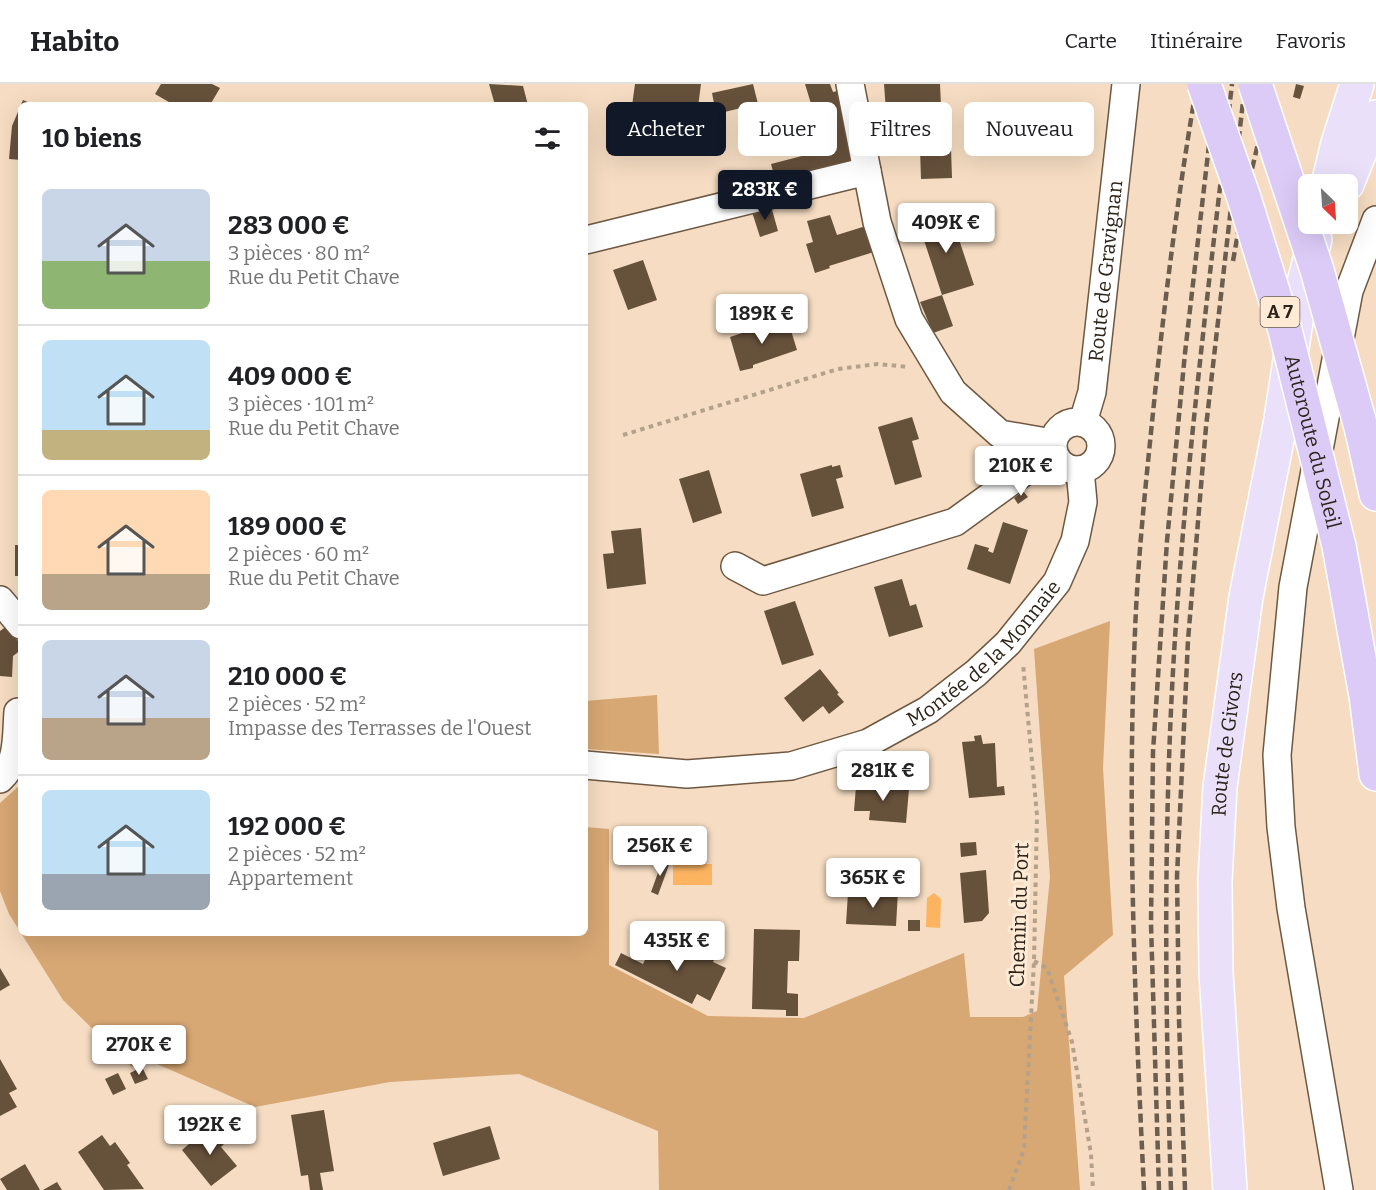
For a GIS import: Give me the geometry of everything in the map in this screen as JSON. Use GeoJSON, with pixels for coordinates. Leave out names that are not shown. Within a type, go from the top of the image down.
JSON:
{"type":"FeatureCollection","features":[{"type":"Feature","properties":{"kind":"highway","name":"Autoroute du Soleil"},"geometry":{"type":"LineString","coordinates":[[1204,84],[1244,198],[1286,330],[1339,546],[1358,650],[1376,774]]}},
{"type":"Feature","properties":{"kind":"highway","name":"A 7"},"geometry":{"type":"LineString","coordinates":[[1255,84],[1317,270],[1362,431],[1376,494]]}},
{"type":"Feature","properties":{"kind":"main road"},"geometry":{"type":"LineString","coordinates":[[1331,174],[1357,84]]}},
{"type":"Feature","properties":{"kind":"main road"},"geometry":{"type":"LineString","coordinates":[[1351,174],[1376,117]]}},
{"type":"Feature","properties":{"kind":"main road","name":"Route de Givors"},"geometry":{"type":"LineString","coordinates":[[1230,1190],[1216,973],[1215,880],[1220,787],[1246,597],[1281,425],[1299,302],[1316,234]]}},
{"type":"Feature","properties":{"kind":"main road","name":"Route de Givors"},"geometry":{"type":"LineString","coordinates":[[1299,302],[1327,234]]}},
{"type":"Feature","properties":{"kind":"street"},"geometry":{"type":"LineString","coordinates":[[850,84],[877,222],[909,319],[953,392],[1000,434],[1053,447]]}},
{"type":"Feature","properties":{"kind":"street","name":"Route de Gravignan"},"geometry":{"type":"LineString","coordinates":[[1083,422],[1092,392],[1126,84]]}},
{"type":"Feature","properties":{"kind":"street"},"geometry":{"type":"LineString","coordinates":[[588,240],[867,171]]}},
{"type":"Feature","properties":{"kind":"street"},"geometry":{"type":"LineString","coordinates":[[1339,1190],[1290,908],[1281,827],[1277,755],[1295,576],[1349,291],[1376,220]]}},
{"type":"Feature","properties":{"kind":"street"},"geometry":{"type":"LineString","coordinates":[[1083,422],[1091,425],[1100,437],[1101,450],[1095,462],[1088,468],[1080,470],[1068,468],[1056,459],[1053,447],[1059,429],[1068,423],[1083,422]]}},
{"type":"Feature","properties":{"kind":"street"},"geometry":{"type":"LineString","coordinates":[[735,566],[763,581],[956,522],[1053,447]]}},
{"type":"Feature","properties":{"kind":"street","name":"Montée de la Monnaie"},"geometry":{"type":"LineString","coordinates":[[588,765],[687,774],[790,766],[868,743],[928,710],[976,673],[1008,643],[1057,582],[1075,541],[1083,502],[1080,470]]}},
{"type":"Feature","properties":{"kind":"street"},"geometry":{"type":"LineString","coordinates":[[0,600],[18,621]]}},
{"type":"Feature","properties":{"kind":"street"},"geometry":{"type":"LineString","coordinates":[[0,779],[10,770],[15,753],[13,712]]}},
{"type":"Feature","properties":{"kind":"path"},"geometry":{"type":"LineString","coordinates":[[623,435],[838,369],[879,364],[940,370]]}},
{"type":"Feature","properties":{"kind":"path","name":"Chemin du Port"},"geometry":{"type":"LineString","coordinates":[[1008,643],[1022,661],[1037,815],[1034,961],[1024,1149],[1009,1190]]}},
{"type":"Feature","properties":{"kind":"path"},"geometry":{"type":"LineString","coordinates":[[1034,961],[1047,968],[1072,1042],[1091,1154],[1093,1190]]}},
{"type":"Feature","properties":{"kind":"shaded area"},"geometry":{"type":"Polygon","coordinates":[[[1110,621],[1103,768],[1113,935],[1064,976],[1080,1190],[659,1190],[658,1131],[519,1074],[390,1082],[255,1107],[148,1060],[132,1067],[63,1000],[23,936],[588,936],[588,827],[609,829],[609,965],[708,1016],[804,1018],[964,953],[970,1017],[1023,1017],[1037,1011],[1050,877],[1034,649],[1110,621]]]}},
{"type":"Feature","properties":{"kind":"shaded area"},"geometry":{"type":"Polygon","coordinates":[[[657,695],[659,754],[588,749],[588,701],[657,695]]]}},
{"type":"Feature","properties":{"kind":"shaded area"},"geometry":{"type":"Polygon","coordinates":[[[18,787],[18,928],[9,914],[0,891],[0,803],[18,787]]]}},
{"type":"Feature","properties":{"kind":"shaded area"},"geometry":{"type":"Polygon","coordinates":[[[673,864],[712,864],[712,885],[673,885],[673,864]]]}},
{"type":"Feature","properties":{"kind":"shaded area"},"geometry":{"type":"Polygon","coordinates":[[[934,893],[941,899],[940,928],[926,927],[927,898],[934,893]]]}},
{"type":"Feature","properties":{"kind":"building"},"geometry":{"type":"Polygon","coordinates":[[[161,84],[212,84],[220,88],[212,102],[169,102],[155,94],[161,84]]]}},
{"type":"Feature","properties":{"kind":"building"},"geometry":{"type":"Polygon","coordinates":[[[489,84],[523,86],[527,102],[494,102],[489,84]]]}},
{"type":"Feature","properties":{"kind":"building"},"geometry":{"type":"Polygon","coordinates":[[[635,84],[701,84],[699,102],[633,102],[635,84]]]}},
{"type":"Feature","properties":{"kind":"building"},"geometry":{"type":"Polygon","coordinates":[[[753,84],[758,102],[738,102],[738,109],[726,112],[726,102],[714,102],[712,93],[753,84]]]}},
{"type":"Feature","properties":{"kind":"building"},"geometry":{"type":"Polygon","coordinates":[[[805,84],[830,84],[833,92],[845,89],[849,113],[849,156],[856,156],[857,161],[776,182],[771,164],[802,156],[837,156],[837,102],[810,102],[805,84]]]}},
{"type":"Feature","properties":{"kind":"building"},"geometry":{"type":"Polygon","coordinates":[[[884,84],[940,84],[941,102],[885,102],[884,84]]]}},
{"type":"Feature","properties":{"kind":"building"},"geometry":{"type":"Polygon","coordinates":[[[1296,84],[1304,86],[1300,99],[1293,97],[1296,84]]]}},
{"type":"Feature","properties":{"kind":"building"},"geometry":{"type":"Polygon","coordinates":[[[18,112],[18,160],[9,159],[12,126],[18,112]]]}},
{"type":"Feature","properties":{"kind":"building"},"geometry":{"type":"Polygon","coordinates":[[[920,156],[951,156],[952,178],[921,179],[920,156]]]}},
{"type":"Feature","properties":{"kind":"building"},"geometry":{"type":"Polygon","coordinates":[[[771,206],[778,231],[760,237],[752,212],[771,206]]]}},
{"type":"Feature","properties":{"kind":"building"},"geometry":{"type":"Polygon","coordinates":[[[950,212],[974,285],[942,295],[918,222],[950,212]]]}},
{"type":"Feature","properties":{"kind":"building"},"geometry":{"type":"Polygon","coordinates":[[[830,215],[837,235],[869,225],[877,251],[829,266],[830,268],[815,273],[806,244],[813,242],[807,221],[830,215]]]}},
{"type":"Feature","properties":{"kind":"building"},"geometry":{"type":"Polygon","coordinates":[[[643,260],[657,300],[628,310],[613,270],[643,260]]]}},
{"type":"Feature","properties":{"kind":"building"},"geometry":{"type":"Polygon","coordinates":[[[942,295],[953,326],[933,333],[920,302],[942,295]]]}},
{"type":"Feature","properties":{"kind":"building"},"geometry":{"type":"Polygon","coordinates":[[[769,324],[770,330],[789,324],[797,350],[740,371],[730,337],[769,324]]]}},
{"type":"Feature","properties":{"kind":"building"},"geometry":{"type":"Polygon","coordinates":[[[912,417],[919,439],[912,441],[922,477],[895,485],[878,427],[912,417]]]}},
{"type":"Feature","properties":{"kind":"building"},"geometry":{"type":"Polygon","coordinates":[[[832,465],[832,467],[840,465],[843,477],[836,479],[844,508],[812,517],[800,474],[832,465]]]}},
{"type":"Feature","properties":{"kind":"building"},"geometry":{"type":"Polygon","coordinates":[[[709,470],[722,513],[693,523],[679,479],[709,470]]]}},
{"type":"Feature","properties":{"kind":"building"},"geometry":{"type":"Polygon","coordinates":[[[1023,491],[1028,497],[1018,504],[1014,498],[1023,491]]]}},
{"type":"Feature","properties":{"kind":"building"},"geometry":{"type":"Polygon","coordinates":[[[1003,522],[1028,530],[1010,584],[967,569],[975,544],[989,548],[988,551],[993,553],[1003,522]]]}},
{"type":"Feature","properties":{"kind":"building"},"geometry":{"type":"Polygon","coordinates":[[[641,528],[646,584],[607,589],[603,554],[614,553],[611,531],[641,528]]]}},
{"type":"Feature","properties":{"kind":"building"},"geometry":{"type":"Polygon","coordinates":[[[15,545],[18,545],[18,576],[15,576],[15,545]]]}},
{"type":"Feature","properties":{"kind":"building"},"geometry":{"type":"Polygon","coordinates":[[[902,579],[910,606],[916,604],[923,627],[889,637],[874,587],[902,579]]]}},
{"type":"Feature","properties":{"kind":"building"},"geometry":{"type":"Polygon","coordinates":[[[795,601],[814,655],[782,665],[764,611],[795,601]]]}},
{"type":"Feature","properties":{"kind":"building"},"geometry":{"type":"Polygon","coordinates":[[[7,626],[18,641],[18,652],[13,656],[12,677],[0,676],[0,631],[7,626]]]}},
{"type":"Feature","properties":{"kind":"building"},"geometry":{"type":"Polygon","coordinates":[[[820,669],[844,702],[829,714],[823,706],[803,722],[784,698],[820,669]]]}},
{"type":"Feature","properties":{"kind":"building"},"geometry":{"type":"Polygon","coordinates":[[[981,735],[983,744],[995,743],[997,787],[1004,786],[1005,795],[969,798],[962,742],[975,741],[974,736],[981,735]]]}},
{"type":"Feature","properties":{"kind":"building"},"geometry":{"type":"Polygon","coordinates":[[[874,781],[898,782],[898,788],[909,789],[906,823],[869,820],[870,811],[854,811],[856,786],[874,787],[874,781]]]}},
{"type":"Feature","properties":{"kind":"building"},"geometry":{"type":"Polygon","coordinates":[[[976,842],[977,855],[961,857],[960,843],[976,842]]]}},
{"type":"Feature","properties":{"kind":"building"},"geometry":{"type":"Polygon","coordinates":[[[663,859],[670,862],[658,895],[651,892],[663,859]]]}},
{"type":"Feature","properties":{"kind":"building"},"geometry":{"type":"Polygon","coordinates":[[[986,870],[989,913],[982,921],[964,923],[960,873],[986,870]]]}},
{"type":"Feature","properties":{"kind":"building"},"geometry":{"type":"Polygon","coordinates":[[[876,890],[898,891],[896,926],[846,924],[848,893],[876,894],[876,890]]]}},
{"type":"Feature","properties":{"kind":"building"},"geometry":{"type":"Polygon","coordinates":[[[908,920],[920,920],[920,931],[908,931],[908,920]]]}},
{"type":"Feature","properties":{"kind":"building"},"geometry":{"type":"Polygon","coordinates":[[[754,929],[800,930],[799,961],[788,961],[787,993],[798,994],[798,1016],[786,1016],[786,1010],[752,1009],[754,929]]]}},
{"type":"Feature","properties":{"kind":"building"},"geometry":{"type":"Polygon","coordinates":[[[655,940],[689,958],[694,947],[715,958],[713,962],[726,968],[710,1001],[697,994],[692,1004],[615,965],[621,953],[643,964],[655,940]]]}},
{"type":"Feature","properties":{"kind":"building"},"geometry":{"type":"Polygon","coordinates":[[[0,968],[10,985],[0,991],[0,968]]]}},
{"type":"Feature","properties":{"kind":"building"},"geometry":{"type":"Polygon","coordinates":[[[0,1059],[17,1089],[9,1093],[17,1107],[0,1116],[0,1059]]]}},
{"type":"Feature","properties":{"kind":"building"},"geometry":{"type":"Polygon","coordinates":[[[142,1067],[148,1079],[135,1084],[130,1073],[142,1067]]]}},
{"type":"Feature","properties":{"kind":"building"},"geometry":{"type":"Polygon","coordinates":[[[118,1073],[126,1089],[113,1095],[105,1079],[118,1073]]]}},
{"type":"Feature","properties":{"kind":"building"},"geometry":{"type":"Polygon","coordinates":[[[324,1110],[334,1171],[320,1173],[323,1190],[310,1190],[308,1175],[301,1176],[291,1115],[324,1110]]]}},
{"type":"Feature","properties":{"kind":"building"},"geometry":{"type":"Polygon","coordinates":[[[210,1126],[224,1144],[221,1147],[237,1166],[211,1186],[182,1150],[210,1126]]]}},
{"type":"Feature","properties":{"kind":"building"},"geometry":{"type":"Polygon","coordinates":[[[490,1126],[500,1159],[443,1176],[433,1143],[490,1126]]]}},
{"type":"Feature","properties":{"kind":"building"},"geometry":{"type":"Polygon","coordinates":[[[102,1135],[110,1146],[115,1142],[130,1163],[127,1165],[144,1189],[104,1190],[78,1152],[102,1135]]]}},
{"type":"Feature","properties":{"kind":"building"},"geometry":{"type":"Polygon","coordinates":[[[25,1164],[40,1190],[7,1190],[0,1179],[25,1164]]]}},
{"type":"Feature","properties":{"kind":"building"},"geometry":{"type":"Polygon","coordinates":[[[57,1182],[62,1190],[43,1190],[57,1182]]]}},
{"type":"Feature","properties":{"kind":"railway"},"geometry":{"type":"LineString","coordinates":[[1144,1190],[1132,842],[1136,602],[1164,316],[1197,84]]}},
{"type":"Feature","properties":{"kind":"railway"},"geometry":{"type":"LineString","coordinates":[[1159,1190],[1151,924],[1153,752],[1167,541],[1185,353],[1216,84]]}},
{"type":"Feature","properties":{"kind":"railway"},"geometry":{"type":"LineString","coordinates":[[1171,1190],[1166,914],[1171,707],[1180,569],[1193,430],[1232,84]]}},
{"type":"Feature","properties":{"kind":"railway"},"geometry":{"type":"LineString","coordinates":[[1185,1190],[1177,876],[1188,640],[1206,427],[1245,84]]}},
{"type":"Feature","properties":{"kind":"railway"},"geometry":{"type":"LineString","coordinates":[[1233,261],[1241,216],[1272,84]]}}]}
